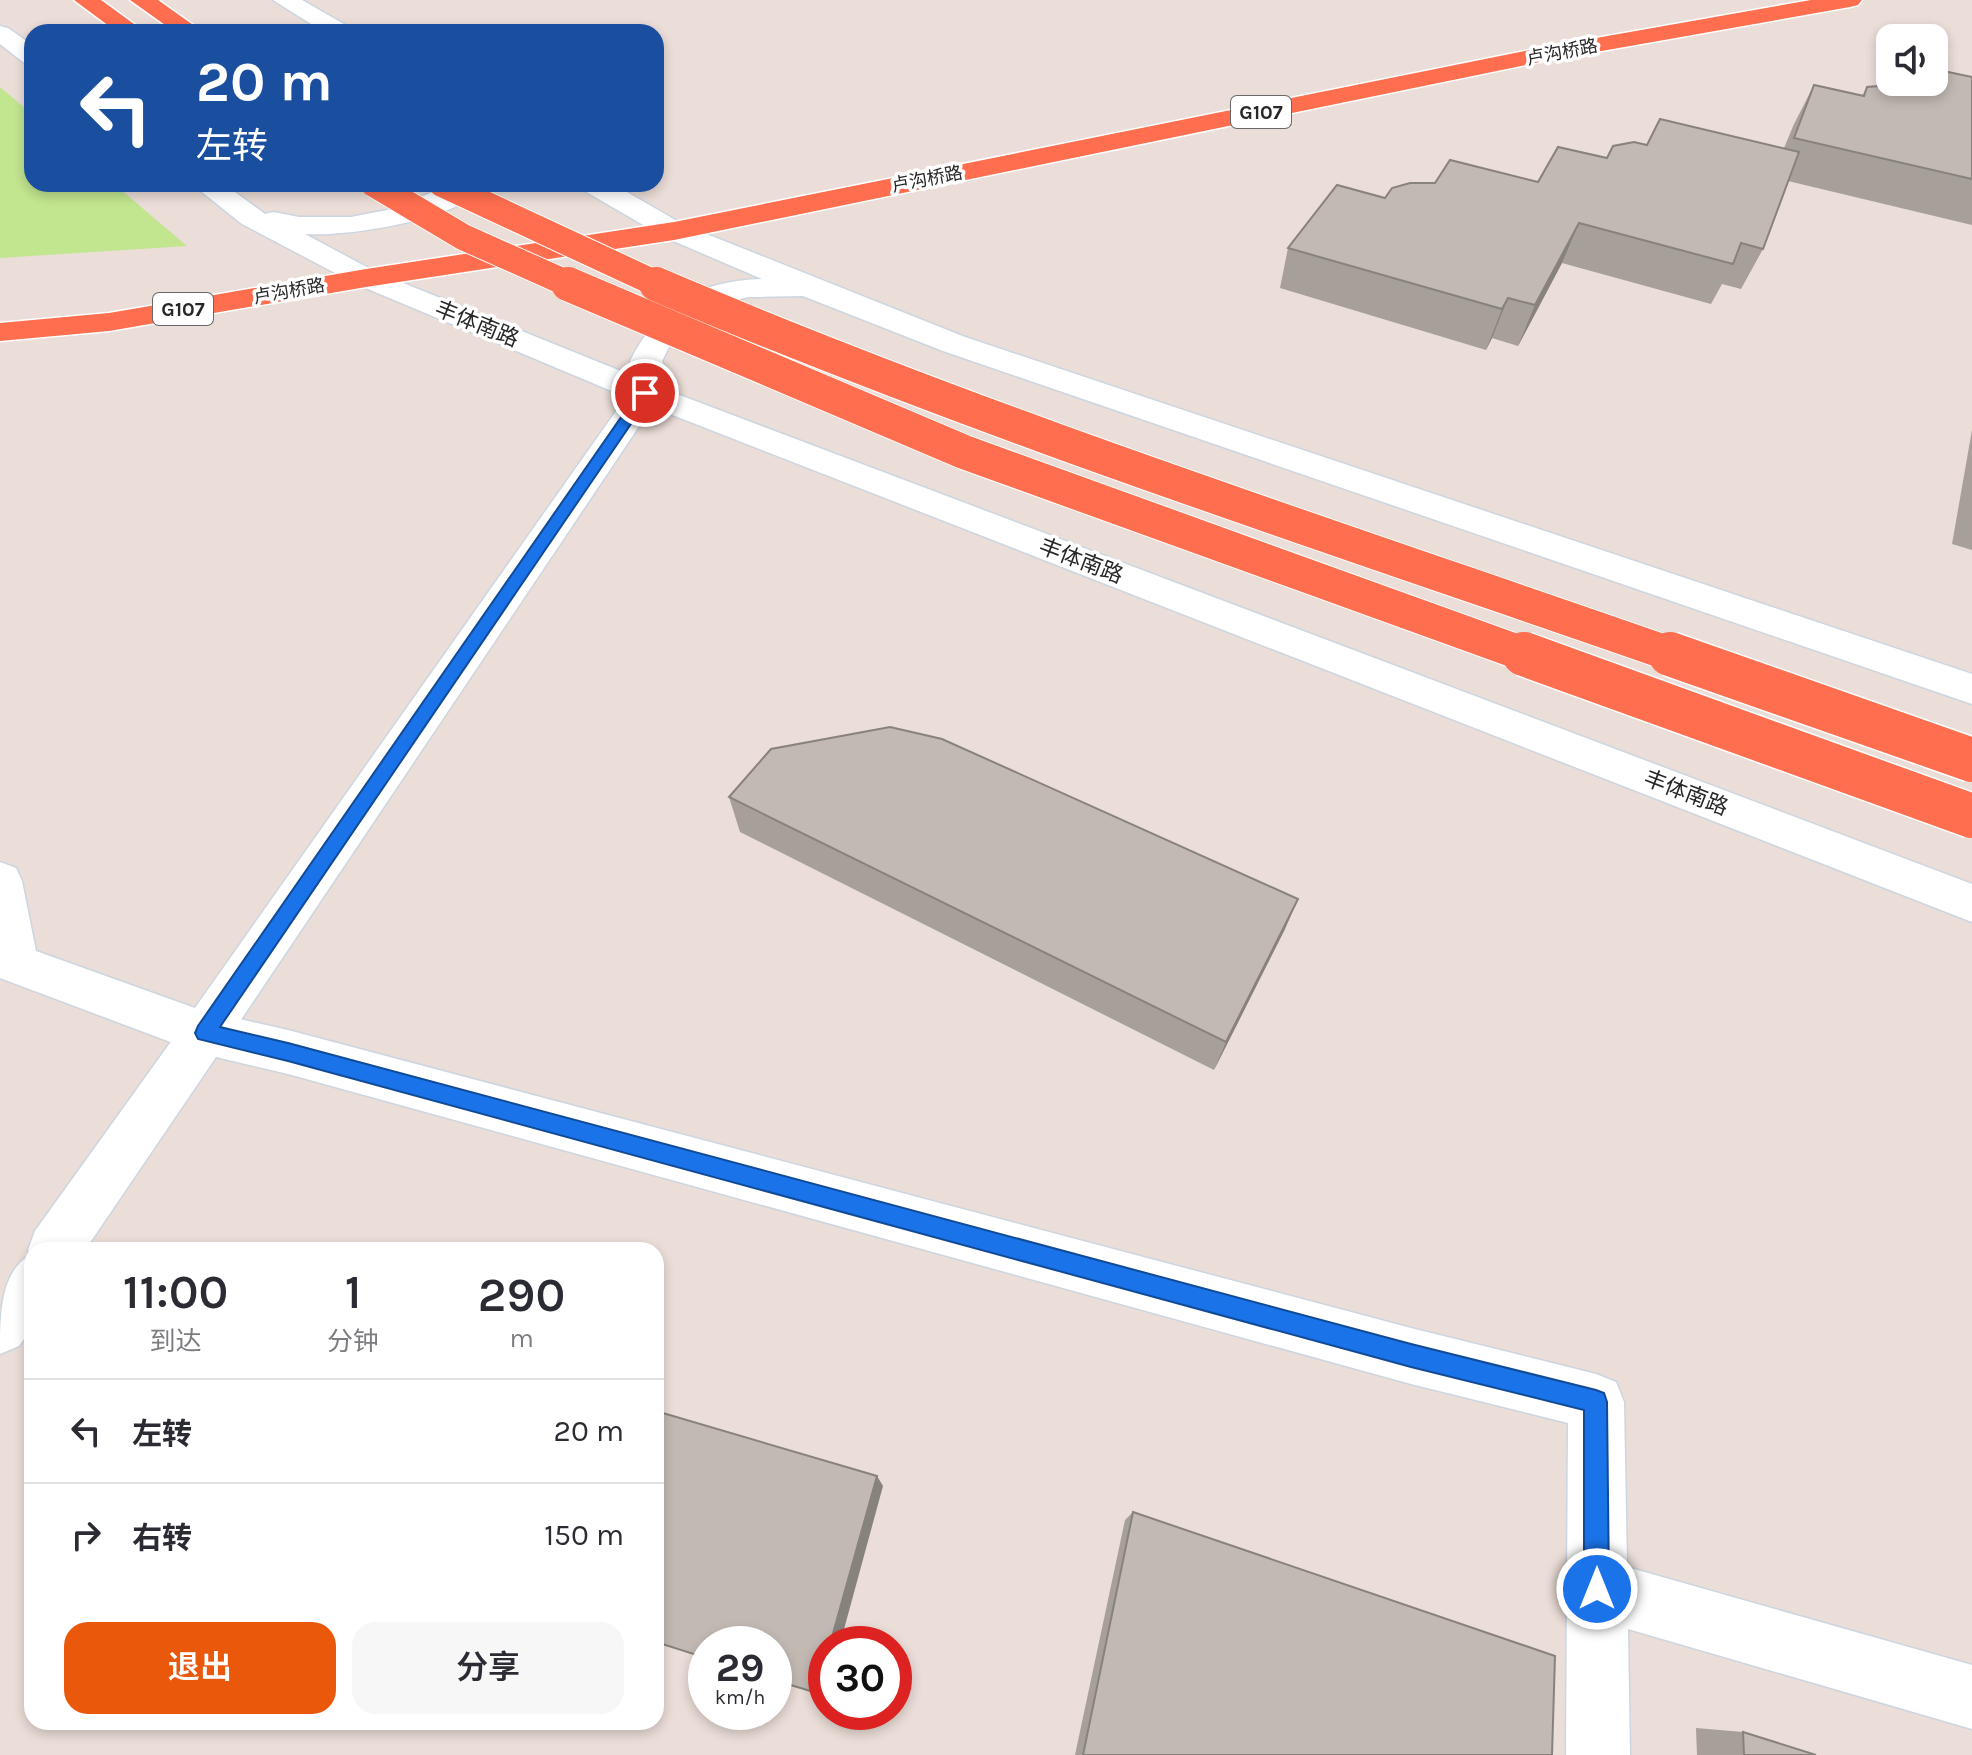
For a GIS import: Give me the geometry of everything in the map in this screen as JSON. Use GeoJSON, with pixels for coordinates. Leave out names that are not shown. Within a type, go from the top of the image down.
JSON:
{"type":"FeatureCollection","features":[{"type":"Feature","properties":{"kind":"highway"},"geometry":{"type":"LineString","coordinates":[[86,0],[121,24]]}},
{"type":"Feature","properties":{"kind":"highway"},"geometry":{"type":"LineString","coordinates":[[142,0],[179,24]]}},
{"type":"Feature","properties":{"kind":"highway","name":"卢沟桥路"},"geometry":{"type":"LineString","coordinates":[[0,332],[109,322],[366,278],[674,231],[1545,54],[1850,0]]}},
{"type":"Feature","properties":{"kind":"highway"},"geometry":{"type":"LineString","coordinates":[[387,192],[463,237],[625,310],[964,452],[1972,816]]}},
{"type":"Feature","properties":{"kind":"highway"},"geometry":{"type":"LineString","coordinates":[[458,192],[538,233],[777,337],[1026,428],[1972,760]]}},
{"type":"Feature","properties":{"kind":"street"},"geometry":{"type":"LineString","coordinates":[[285,0],[327,24]]}},
{"type":"Feature","properties":{"kind":"street"},"geometry":{"type":"LineString","coordinates":[[0,33],[24,51]]}},
{"type":"Feature","properties":{"kind":"street","name":"丰体南路"},"geometry":{"type":"LineString","coordinates":[[217,192],[244,212],[366,278],[654,397],[1972,903]]}},
{"type":"Feature","properties":{"kind":"street"},"geometry":{"type":"LineString","coordinates":[[244,212],[291,225],[346,226],[386,221],[440,203],[459,192]]}},
{"type":"Feature","properties":{"kind":"street"},"geometry":{"type":"LineString","coordinates":[[607,192],[674,231],[818,292],[983,354],[1972,689]]}},
{"type":"Feature","properties":{"kind":"street"},"geometry":{"type":"LineString","coordinates":[[60,1242],[654,397],[646,361],[656,336],[680,312],[707,297],[767,286],[818,292]]}},
{"type":"Feature","properties":{"kind":"street"},"geometry":{"type":"LineString","coordinates":[[0,881],[16,964],[205,1033],[288,1052],[1411,1356],[1596,1402],[1598,1755]]}},
{"type":"Feature","properties":{"kind":"street"},"geometry":{"type":"LineString","coordinates":[[0,1327],[24,1292]]}},
{"type":"Feature","properties":{"kind":"street"},"geometry":{"type":"LineString","coordinates":[[1597,1589],[1972,1697]]}},
{"type":"Feature","properties":{"kind":"green space"},"geometry":{"type":"Polygon","coordinates":[[[0,87],[24,107],[24,192],[123,192],[187,246],[0,258],[0,87]]]}},
{"type":"Feature","properties":{"kind":"building"},"geometry":{"type":"Polygon","coordinates":[[[1948,72],[1972,77],[1972,179],[1794,138],[1814,85],[1864,96],[1867,87],[1876,86],[1876,96],[1948,96],[1948,72]]]}},
{"type":"Feature","properties":{"kind":"building"},"geometry":{"type":"Polygon","coordinates":[[[1660,119],[1799,152],[1763,249],[1741,243],[1733,264],[1579,223],[1535,305],[1508,298],[1502,309],[1288,248],[1337,185],[1385,198],[1392,188],[1410,183],[1435,183],[1450,160],[1538,182],[1558,147],[1607,158],[1613,146],[1634,142],[1647,145],[1660,119]]]}},
{"type":"Feature","properties":{"kind":"building"},"geometry":{"type":"Polygon","coordinates":[[[890,727],[942,739],[1298,899],[1226,1042],[729,797],[771,749],[890,727]]]}},
{"type":"Feature","properties":{"kind":"building"},"geometry":{"type":"Polygon","coordinates":[[[664,1413],[877,1476],[835,1626],[808,1626],[808,1690],[792,1685],[792,1626],[688,1626],[688,1652],[664,1645],[664,1413]]]}},
{"type":"Feature","properties":{"kind":"building"},"geometry":{"type":"Polygon","coordinates":[[[1133,1512],[1555,1656],[1552,1755],[1083,1755],[1133,1512]]]}},
{"type":"Feature","properties":{"kind":"building"},"geometry":{"type":"Polygon","coordinates":[[[1743,1732],[1816,1755],[1744,1755],[1743,1732]]]}},
{"type":"Feature","properties":{"kind":"route"},"geometry":{"type":"LineString","coordinates":[[645,393],[205,1033],[288,1052],[1411,1356],[1596,1402],[1597,1589]]}}]}
